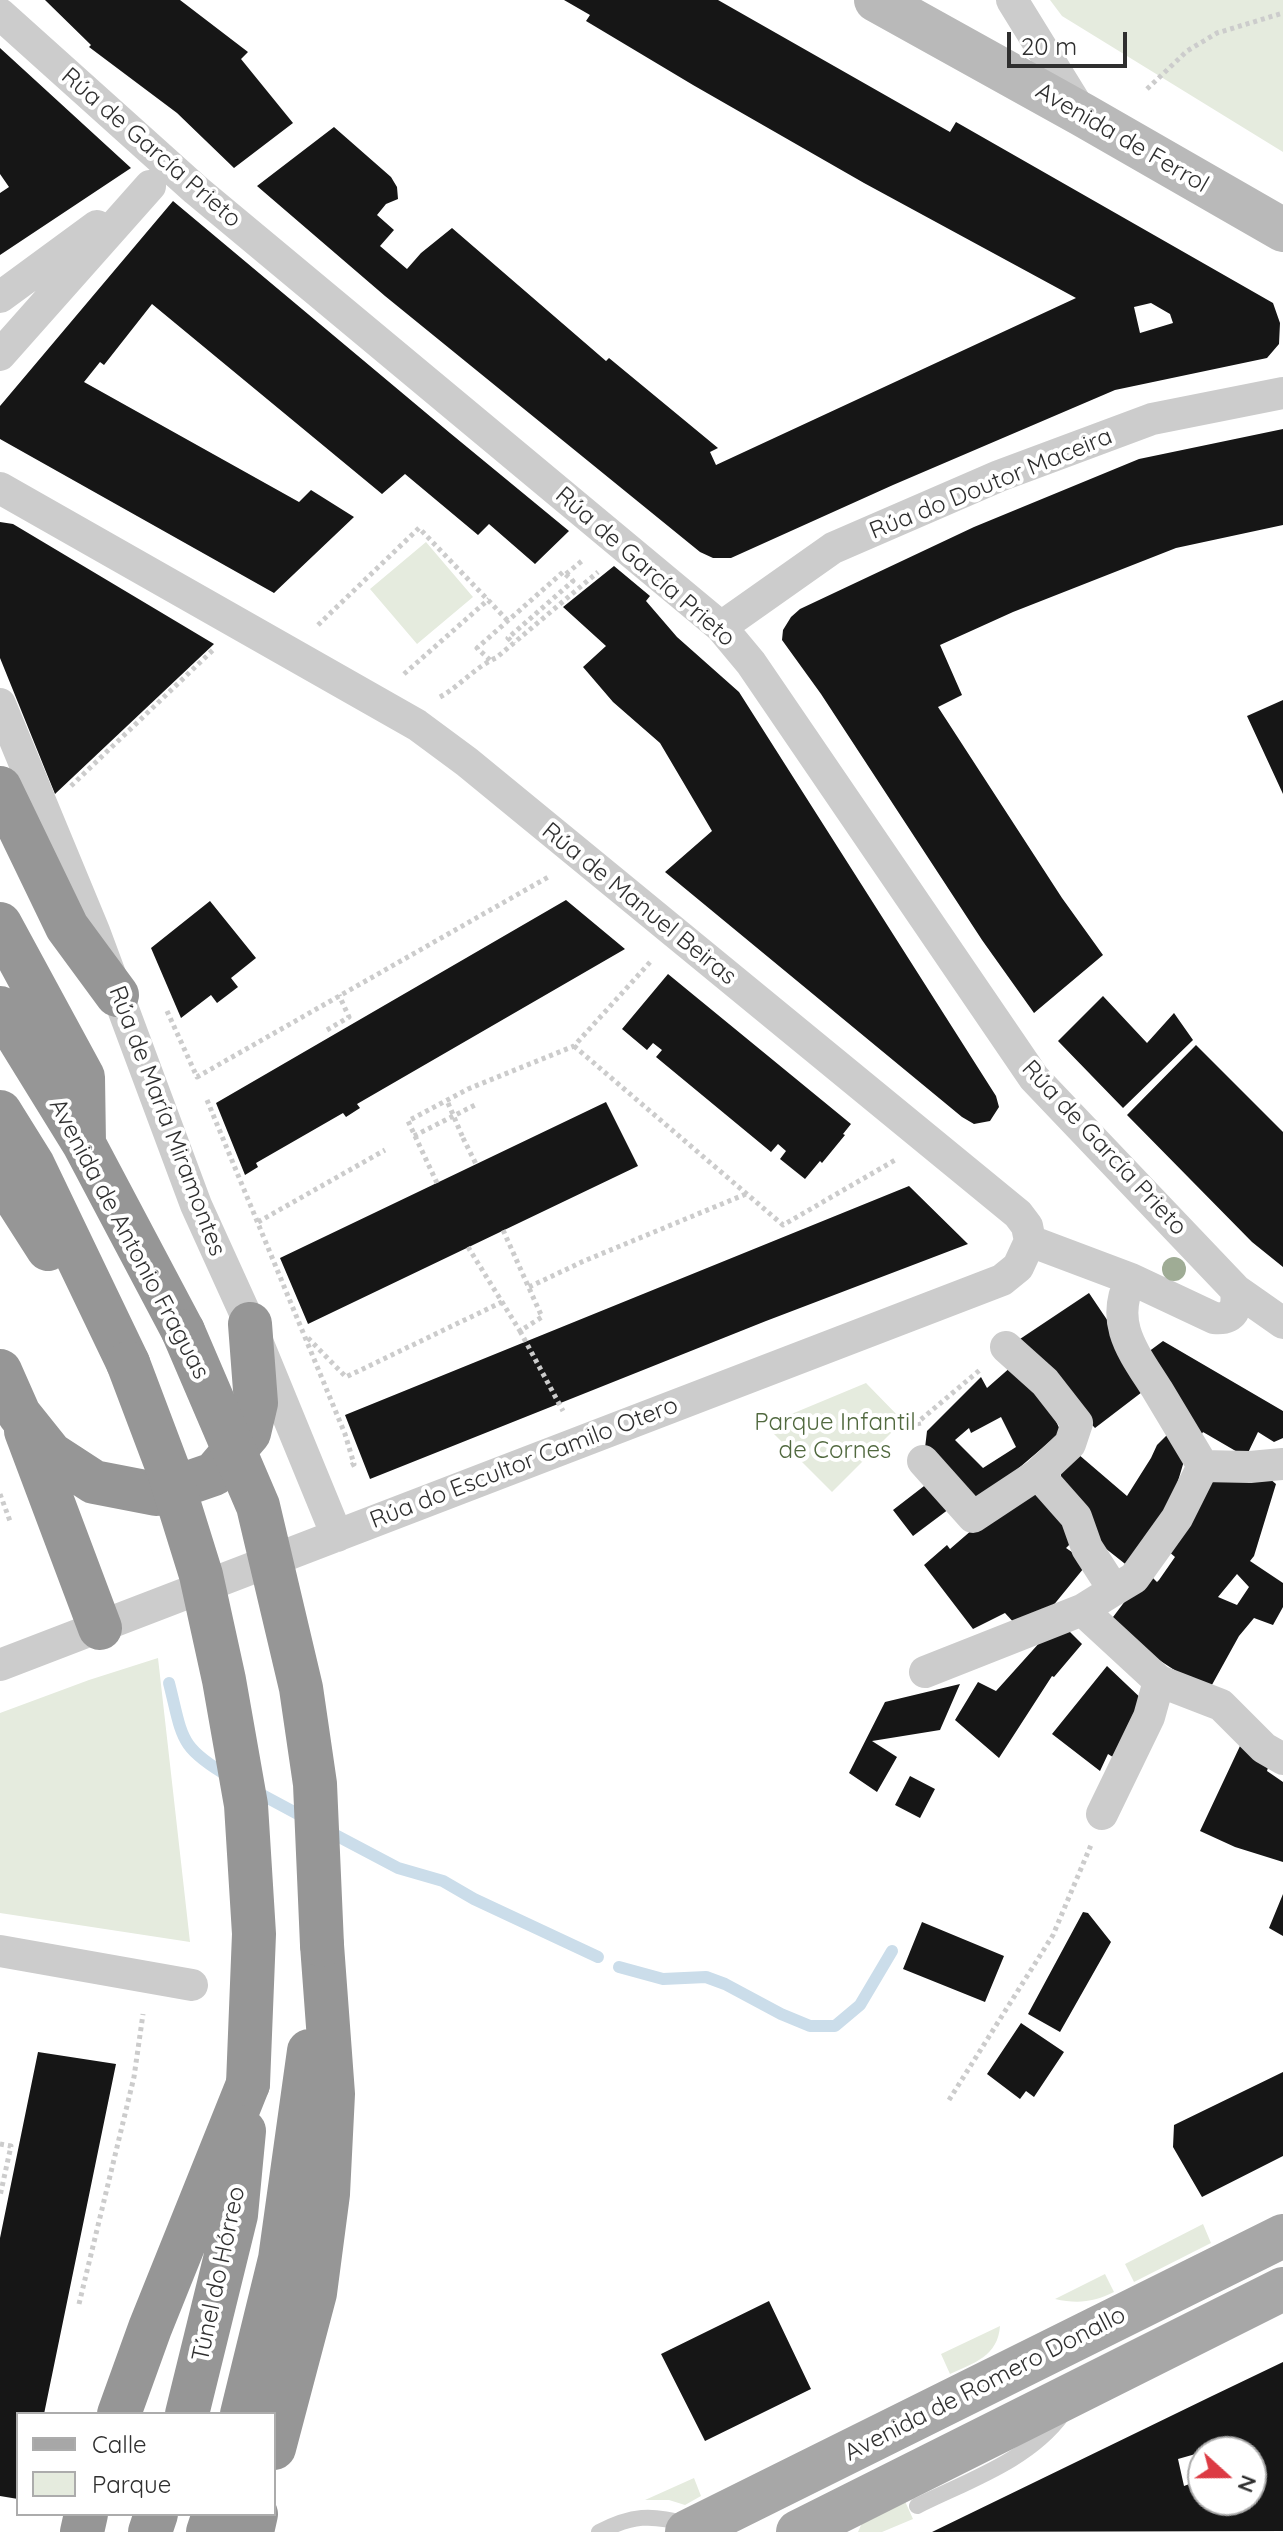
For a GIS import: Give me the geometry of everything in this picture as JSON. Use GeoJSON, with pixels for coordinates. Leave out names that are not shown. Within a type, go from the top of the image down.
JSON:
{"type":"FeatureCollection","features":[{"type":"Feature","properties":{"kind":"highway"},"geometry":{"type":"LineString","coordinates":[[0,788],[67,927],[117,995]]}},
{"type":"Feature","properties":{"kind":"highway"},"geometry":{"type":"LineString","coordinates":[[0,924],[83,1077],[84,1144]]}},
{"type":"Feature","properties":{"kind":"highway","name":"Avenida de Antonio Fraguas"},"geometry":{"type":"LineString","coordinates":[[0,1008],[84,1144],[183,1331],[258,1506],[301,1688],[315,1784],[322,1945],[319,2092]]}},
{"type":"Feature","properties":{"kind":"highway","name":"Avenida de Antonio Fraguas"},"geometry":{"type":"LineString","coordinates":[[0,1112],[33,1165],[128,1363],[168,1469],[201,1575],[224,1680],[246,1805],[254,1934],[248,2084]]}},
{"type":"Feature","properties":{"kind":"highway"},"geometry":{"type":"LineString","coordinates":[[0,1174],[41,1242],[99,1304]]}},
{"type":"Feature","properties":{"kind":"highway"},"geometry":{"type":"LineString","coordinates":[[19,1414],[51,1454],[94,1482],[156,1494],[214,1474],[249,1433],[256,1403],[250,1324]]}},
{"type":"Feature","properties":{"kind":"highway"},"geometry":{"type":"LineString","coordinates":[[0,1371],[100,1628]]}},
{"type":"Feature","properties":{"kind":"highway"},"geometry":{"type":"LineString","coordinates":[[120,2412],[248,2084]]}},
{"type":"Feature","properties":{"kind":"highway","name":"Túnel do Hórreo"},"geometry":{"type":"LineString","coordinates":[[187,2412],[236,2215],[248,2084]]}},
{"type":"Feature","properties":{"kind":"highway"},"geometry":{"type":"LineString","coordinates":[[242,2412],[319,2092]]}},
{"type":"Feature","properties":{"kind":"highway"},"geometry":{"type":"LineString","coordinates":[[276,2440],[315,2293],[328,2194],[319,2092]]}},
{"type":"Feature","properties":{"kind":"main road","name":"Avenida de Romero Donallo"},"geometry":{"type":"LineString","coordinates":[[692,2530],[1283,2236]]}},
{"type":"Feature","properties":{"kind":"main road","name":"Avenida de Romero Donallo"},"geometry":{"type":"LineString","coordinates":[[823,2526],[1283,2289]]}},
{"type":"Feature","properties":{"kind":"street","name":"Avenida de Ferrol"},"geometry":{"type":"LineString","coordinates":[[876,0],[1283,230]]}},
{"type":"Feature","properties":{"kind":"street"},"geometry":{"type":"LineString","coordinates":[[1012,0],[1083,115]]}},
{"type":"Feature","properties":{"kind":"street","name":"Rúa de García Prieto"},"geometry":{"type":"LineString","coordinates":[[0,14],[161,177],[721,627],[751,663],[1034,1078],[1236,1290],[1282,1323]]}},
{"type":"Feature","properties":{"kind":"street"},"geometry":{"type":"LineString","coordinates":[[0,297],[161,177]]}},
{"type":"Feature","properties":{"kind":"street"},"geometry":{"type":"LineString","coordinates":[[0,355],[161,177]]}},
{"type":"Feature","properties":{"kind":"street","name":"Rúa do Doutor Maceira"},"geometry":{"type":"LineString","coordinates":[[721,627],[833,548],[999,476],[1152,419],[1283,393]]}},
{"type":"Feature","properties":{"kind":"street","name":"Rúa de Manuel Beiras"},"geometry":{"type":"LineString","coordinates":[[0,488],[417,725],[442,743],[1018,1214],[1027,1226],[1030,1241]]}},
{"type":"Feature","properties":{"kind":"street","name":"Rúa de María Miramontes"},"geometry":{"type":"LineString","coordinates":[[0,704],[94,931],[196,1205],[250,1324],[337,1536]]}},
{"type":"Feature","properties":{"kind":"street"},"geometry":{"type":"LineString","coordinates":[[1030,1241],[1131,1279],[1214,1318],[1224,1319],[1234,1313],[1236,1290]]}},
{"type":"Feature","properties":{"kind":"street","name":"Rúa do Escultor Camilo Otero"},"geometry":{"type":"LineString","coordinates":[[0,1665],[1002,1280],[1018,1267],[1030,1241]]}},
{"type":"Feature","properties":{"kind":"street"},"geometry":{"type":"LineString","coordinates":[[1131,1279],[1122,1296],[1124,1326],[1131,1350],[1203,1466]]}},
{"type":"Feature","properties":{"kind":"street"},"geometry":{"type":"LineString","coordinates":[[923,1461],[973,1517],[1038,1474],[1070,1444],[1077,1423],[1045,1382],[1006,1347]]}},
{"type":"Feature","properties":{"kind":"street"},"geometry":{"type":"LineString","coordinates":[[1203,1466],[1283,1464]]}},
{"type":"Feature","properties":{"kind":"street"},"geometry":{"type":"LineString","coordinates":[[925,1672],[1082,1610],[1134,1578],[1169,1530],[1203,1466]]}},
{"type":"Feature","properties":{"kind":"street"},"geometry":{"type":"LineString","coordinates":[[1038,1474],[1076,1517],[1087,1548],[1114,1590]]}},
{"type":"Feature","properties":{"kind":"street"},"geometry":{"type":"LineString","coordinates":[[1082,1610],[1159,1681],[1221,1705],[1264,1748],[1283,1759]]}},
{"type":"Feature","properties":{"kind":"street"},"geometry":{"type":"LineString","coordinates":[[1102,1814],[1149,1717],[1159,1681]]}},
{"type":"Feature","properties":{"kind":"street"},"geometry":{"type":"LineString","coordinates":[[0,1951],[192,1985]]}},
{"type":"Feature","properties":{"kind":"lane"},"geometry":{"type":"LineString","coordinates":[[917,2506],[1017,2457],[1048,2434],[1076,2393]]}},
{"type":"Feature","properties":{"kind":"lane"},"geometry":{"type":"LineString","coordinates":[[599,2532],[626,2519],[650,2517],[662,2517],[692,2530]]}},
{"type":"Feature","properties":{"kind":"path"},"geometry":{"type":"LineString","coordinates":[[1147,89],[1187,51],[1217,33],[1283,13]]}},
{"type":"Feature","properties":{"kind":"path"},"geometry":{"type":"LineString","coordinates":[[318,625],[419,528],[509,622]]}},
{"type":"Feature","properties":{"kind":"path"},"geometry":{"type":"LineString","coordinates":[[566,574],[580,563]]}},
{"type":"Feature","properties":{"kind":"path"},"geometry":{"type":"LineString","coordinates":[[437,698],[514,644],[603,568]]}},
{"type":"Feature","properties":{"kind":"path"},"geometry":{"type":"LineString","coordinates":[[490,660],[477,648],[563,572],[566,574],[573,581],[508,638],[514,644]]}},
{"type":"Feature","properties":{"kind":"path"},"geometry":{"type":"LineString","coordinates":[[404,674],[489,599]]}},
{"type":"Feature","properties":{"kind":"path"},"geometry":{"type":"LineString","coordinates":[[65,793],[218,644]]}},
{"type":"Feature","properties":{"kind":"path"},"geometry":{"type":"LineString","coordinates":[[197,1077],[558,872]]}},
{"type":"Feature","properties":{"kind":"path"},"geometry":{"type":"LineString","coordinates":[[437,1183],[408,1121],[468,1089],[574,1046],[658,953]]}},
{"type":"Feature","properties":{"kind":"path"},"geometry":{"type":"LineString","coordinates":[[327,1030],[349,1017],[339,995]]}},
{"type":"Feature","properties":{"kind":"path"},"geometry":{"type":"LineString","coordinates":[[574,1046],[783,1225],[898,1158]]}},
{"type":"Feature","properties":{"kind":"path"},"geometry":{"type":"LineString","coordinates":[[207,1100],[345,1434]]}},
{"type":"Feature","properties":{"kind":"path"},"geometry":{"type":"LineString","coordinates":[[447,1102],[476,1164]]}},
{"type":"Feature","properties":{"kind":"path"},"geometry":{"type":"LineString","coordinates":[[414,1136],[477,1104]]}},
{"type":"Feature","properties":{"kind":"path"},"geometry":{"type":"LineString","coordinates":[[258,1222],[385,1150]]}},
{"type":"Feature","properties":{"kind":"path"},"geometry":{"type":"LineString","coordinates":[[529,1287],[746,1194]]}},
{"type":"Feature","properties":{"kind":"path"},"geometry":{"type":"LineString","coordinates":[[503,1230],[542,1317],[520,1331]]}},
{"type":"Feature","properties":{"kind":"path"},"geometry":{"type":"LineString","coordinates":[[468,1247],[520,1331],[564,1412]]}},
{"type":"Feature","properties":{"kind":"path"},"geometry":{"type":"LineString","coordinates":[[304,1335],[346,1377],[502,1302]]}},
{"type":"Feature","properties":{"kind":"path"},"geometry":{"type":"LineString","coordinates":[[923,1461],[918,1422],[1006,1347]]}},
{"type":"Feature","properties":{"kind":"path"},"geometry":{"type":"LineString","coordinates":[[949,2100],[1053,1935],[1102,1814]]}},
{"type":"Feature","properties":{"kind":"path"},"geometry":{"type":"LineString","coordinates":[[79,2304],[134,2077],[143,2013]]}},
{"type":"Feature","properties":{"kind":"path"},"geometry":{"type":"LineString","coordinates":[[0,2144],[11,2146],[0,2196]]}},
{"type":"Feature","properties":{"kind":"green space"},"geometry":{"type":"Polygon","coordinates":[[[1050,0],[1283,0],[1283,152],[1062,16],[1050,0]]]}},
{"type":"Feature","properties":{"kind":"green space"},"geometry":{"type":"Polygon","coordinates":[[[426,542],[473,597],[417,644],[370,589],[426,542]]]}},
{"type":"Feature","properties":{"kind":"green space","name":"Parque Infantil de Cornes"},"geometry":{"type":"Polygon","coordinates":[[[866,1383],[903,1421],[832,1492],[765,1425],[866,1383]]]}},
{"type":"Feature","properties":{"kind":"green space"},"geometry":{"type":"Polygon","coordinates":[[[158,1658],[190,1942],[0,1913],[0,1713],[158,1658]]]}},
{"type":"Feature","properties":{"kind":"green space"},"geometry":{"type":"Polygon","coordinates":[[[1203,2224],[1211,2243],[1134,2282],[1125,2264],[1203,2224]]]}},
{"type":"Feature","properties":{"kind":"green space"},"geometry":{"type":"Polygon","coordinates":[[[1105,2274],[1114,2292],[1086,2301],[1055,2299],[1105,2274]]]}},
{"type":"Feature","properties":{"kind":"green space"},"geometry":{"type":"Polygon","coordinates":[[[1000,2326],[995,2345],[990,2351],[976,2362],[950,2374],[941,2354],[1000,2326]]]}},
{"type":"Feature","properties":{"kind":"green space"},"geometry":{"type":"Polygon","coordinates":[[[694,2478],[701,2496],[685,2505],[669,2500],[645,2500],[694,2478]]]}},
{"type":"Feature","properties":{"kind":"green space"},"geometry":{"type":"Polygon","coordinates":[[[904,2499],[913,2519],[882,2532],[858,2532],[862,2523],[904,2499]]]}},
{"type":"Feature","properties":{"kind":"building"},"geometry":{"type":"Polygon","coordinates":[[[45,0],[180,0],[248,52],[241,59],[293,123],[234,168],[177,113],[89,47],[91,45],[45,0]]]}},
{"type":"Feature","properties":{"kind":"building"},"geometry":{"type":"Polygon","coordinates":[[[564,0],[718,0],[950,132],[956,122],[1273,303],[1280,323],[1279,344],[1267,358],[1115,390],[731,558],[713,558],[700,552],[385,296],[257,186],[334,127],[391,177],[397,187],[398,199],[386,204],[377,215],[394,230],[380,246],[407,269],[452,228],[606,361],[609,358],[718,448],[710,452],[716,465],[1076,298],[864,183],[693,85],[586,21],[590,15],[564,0]],[[1151,303],[1134,307],[1140,333],[1173,323],[1170,314],[1151,303]]]}},
{"type":"Feature","properties":{"kind":"building"},"geometry":{"type":"Polygon","coordinates":[[[0,48],[131,168],[0,255],[0,193],[9,187],[0,174],[0,48]]]}},
{"type":"Feature","properties":{"kind":"building"},"geometry":{"type":"Polygon","coordinates":[[[173,201],[569,531],[535,564],[489,524],[478,535],[405,474],[382,494],[152,304],[104,365],[100,362],[84,382],[299,502],[311,490],[354,517],[274,593],[0,439],[0,406],[173,201]]]}},
{"type":"Feature","properties":{"kind":"building"},"geometry":{"type":"Polygon","coordinates":[[[1283,429],[1283,525],[1176,548],[1013,612],[940,645],[962,695],[938,707],[1062,898],[1103,955],[1034,1013],[782,640],[783,630],[800,609],[974,527],[1139,459],[1283,429]]]}},
{"type":"Feature","properties":{"kind":"building"},"geometry":{"type":"Polygon","coordinates":[[[0,522],[13,524],[214,644],[55,794],[0,658],[0,522]]]}},
{"type":"Feature","properties":{"kind":"building"},"geometry":{"type":"Polygon","coordinates":[[[614,566],[650,596],[646,601],[677,637],[739,692],[996,1096],[999,1107],[990,1121],[974,1124],[962,1117],[665,872],[712,831],[660,743],[613,702],[583,667],[606,646],[563,607],[614,566]]]}},
{"type":"Feature","properties":{"kind":"building"},"geometry":{"type":"Polygon","coordinates":[[[1283,700],[1283,794],[1247,716],[1283,700]]]}},
{"type":"Feature","properties":{"kind":"building"},"geometry":{"type":"Polygon","coordinates":[[[566,900],[625,949],[357,1104],[360,1108],[346,1117],[343,1113],[256,1163],[258,1167],[245,1175],[216,1103],[566,900]]]}},
{"type":"Feature","properties":{"kind":"building"},"geometry":{"type":"Polygon","coordinates":[[[210,901],[256,958],[231,978],[238,987],[217,1003],[211,995],[181,1018],[151,948],[210,901]]]}},
{"type":"Feature","properties":{"kind":"building"},"geometry":{"type":"Polygon","coordinates":[[[668,974],[851,1124],[822,1163],[820,1161],[805,1179],[780,1159],[786,1151],[778,1144],[771,1152],[656,1057],[662,1050],[653,1043],[647,1050],[622,1029],[668,974]]]}},
{"type":"Feature","properties":{"kind":"building"},"geometry":{"type":"Polygon","coordinates":[[[1103,996],[1147,1043],[1174,1013],[1193,1040],[1123,1108],[1058,1041],[1103,996]]]}},
{"type":"Feature","properties":{"kind":"building"},"geometry":{"type":"Polygon","coordinates":[[[1196,1045],[1283,1132],[1283,1267],[1252,1242],[1127,1115],[1196,1045]]]}},
{"type":"Feature","properties":{"kind":"building"},"geometry":{"type":"Polygon","coordinates":[[[606,1102],[638,1166],[308,1324],[280,1258],[606,1102]]]}},
{"type":"Feature","properties":{"kind":"building"},"geometry":{"type":"Polygon","coordinates":[[[909,1186],[968,1244],[370,1479],[345,1415],[909,1186]]]}},
{"type":"Feature","properties":{"kind":"building"},"geometry":{"type":"Polygon","coordinates":[[[1089,1293],[1126,1348],[1146,1389],[1095,1428],[1014,1343],[1089,1293]]]}},
{"type":"Feature","properties":{"kind":"building"},"geometry":{"type":"Polygon","coordinates":[[[1163,1341],[1283,1411],[1283,1438],[1274,1442],[1258,1432],[1246,1457],[1203,1432],[1195,1445],[1140,1358],[1163,1341]]]}},
{"type":"Feature","properties":{"kind":"building"},"geometry":{"type":"Polygon","coordinates":[[[1012,1366],[1039,1384],[1061,1432],[978,1503],[925,1448],[927,1431],[981,1377],[987,1388],[1012,1366]],[[1001,1417],[971,1433],[969,1428],[955,1440],[983,1468],[1016,1447],[1001,1417]]]}},
{"type":"Feature","properties":{"kind":"building"},"geometry":{"type":"Polygon","coordinates":[[[1173,1429],[1184,1461],[1169,1511],[1129,1567],[1100,1544],[1061,1482],[1061,1472],[1078,1454],[1127,1496],[1157,1445],[1173,1429]]]}},
{"type":"Feature","properties":{"kind":"building"},"geometry":{"type":"Polygon","coordinates":[[[1270,1479],[1276,1484],[1250,1561],[1283,1583],[1283,1607],[1273,1625],[1254,1618],[1239,1636],[1208,1692],[1127,1639],[1110,1621],[1138,1584],[1152,1577],[1157,1582],[1159,1580],[1175,1557],[1167,1550],[1213,1481],[1270,1479]],[[1237,1574],[1218,1597],[1237,1605],[1249,1587],[1237,1574]]]}},
{"type":"Feature","properties":{"kind":"building"},"geometry":{"type":"Polygon","coordinates":[[[928,1483],[949,1509],[913,1536],[893,1510],[928,1483]]]}},
{"type":"Feature","properties":{"kind":"building"},"geometry":{"type":"Polygon","coordinates":[[[1033,1483],[1061,1515],[1072,1542],[1066,1548],[1088,1563],[1052,1607],[1016,1625],[1005,1613],[973,1629],[924,1565],[947,1545],[950,1549],[1002,1504],[1033,1483]]]}},
{"type":"Feature","properties":{"kind":"building"},"geometry":{"type":"Polygon","coordinates":[[[1059,1621],[1082,1644],[1052,1676],[999,1758],[955,1720],[978,1682],[996,1691],[1059,1621]]]}},
{"type":"Feature","properties":{"kind":"building"},"geometry":{"type":"Polygon","coordinates":[[[1107,1666],[1146,1703],[1116,1759],[1108,1754],[1100,1771],[1052,1734],[1107,1666]]]}},
{"type":"Feature","properties":{"kind":"building"},"geometry":{"type":"Polygon","coordinates":[[[960,1684],[940,1730],[872,1741],[897,1757],[877,1792],[849,1773],[885,1702],[960,1684]]]}},
{"type":"Feature","properties":{"kind":"building"},"geometry":{"type":"Polygon","coordinates":[[[1240,1746],[1269,1764],[1267,1771],[1283,1782],[1283,1862],[1235,1847],[1200,1831],[1240,1746]]]}},
{"type":"Feature","properties":{"kind":"building"},"geometry":{"type":"Polygon","coordinates":[[[910,1776],[935,1789],[920,1818],[895,1805],[910,1776]]]}},
{"type":"Feature","properties":{"kind":"building"},"geometry":{"type":"Polygon","coordinates":[[[1283,1894],[1283,1936],[1269,1928],[1283,1894]]]}},
{"type":"Feature","properties":{"kind":"building"},"geometry":{"type":"Polygon","coordinates":[[[1083,1912],[1088,1913],[1111,1942],[1060,2032],[1028,2014],[1083,1912]]]}},
{"type":"Feature","properties":{"kind":"building"},"geometry":{"type":"Polygon","coordinates":[[[922,1922],[1004,1956],[985,2002],[903,1969],[922,1922]]]}},
{"type":"Feature","properties":{"kind":"building"},"geometry":{"type":"Polygon","coordinates":[[[1021,2023],[1064,2052],[1034,2097],[1026,2091],[1020,2099],[987,2074],[1021,2023]]]}},
{"type":"Feature","properties":{"kind":"building"},"geometry":{"type":"Polygon","coordinates":[[[38,2052],[116,2064],[44,2412],[16,2412],[16,2499],[0,2496],[0,2238],[38,2052]]]}},
{"type":"Feature","properties":{"kind":"building"},"geometry":{"type":"Polygon","coordinates":[[[1283,2072],[1283,2156],[1202,2197],[1173,2147],[1174,2125],[1283,2072]]]}},
{"type":"Feature","properties":{"kind":"building"},"geometry":{"type":"Polygon","coordinates":[[[769,2301],[811,2389],[705,2441],[661,2354],[769,2301]]]}},
{"type":"Feature","properties":{"kind":"building"},"geometry":{"type":"Polygon","coordinates":[[[1283,2362],[1283,2531],[932,2532],[1283,2362]]]}},
{"type":"Feature","properties":{"kind":"waterway"},"geometry":{"type":"LineString","coordinates":[[169,1683],[185,1739],[200,1757],[230,1777]]}},
{"type":"Feature","properties":{"kind":"waterway"},"geometry":{"type":"LineString","coordinates":[[253,1790],[307,1819]]}},
{"type":"Feature","properties":{"kind":"waterway"},"geometry":{"type":"LineString","coordinates":[[326,1830],[398,1868],[443,1881],[474,1899],[598,1957]]}},
{"type":"Feature","properties":{"kind":"waterway"},"geometry":{"type":"LineString","coordinates":[[619,1967],[663,1979],[706,1977],[810,2026],[835,2026],[860,2005],[892,1951]]}}]}
